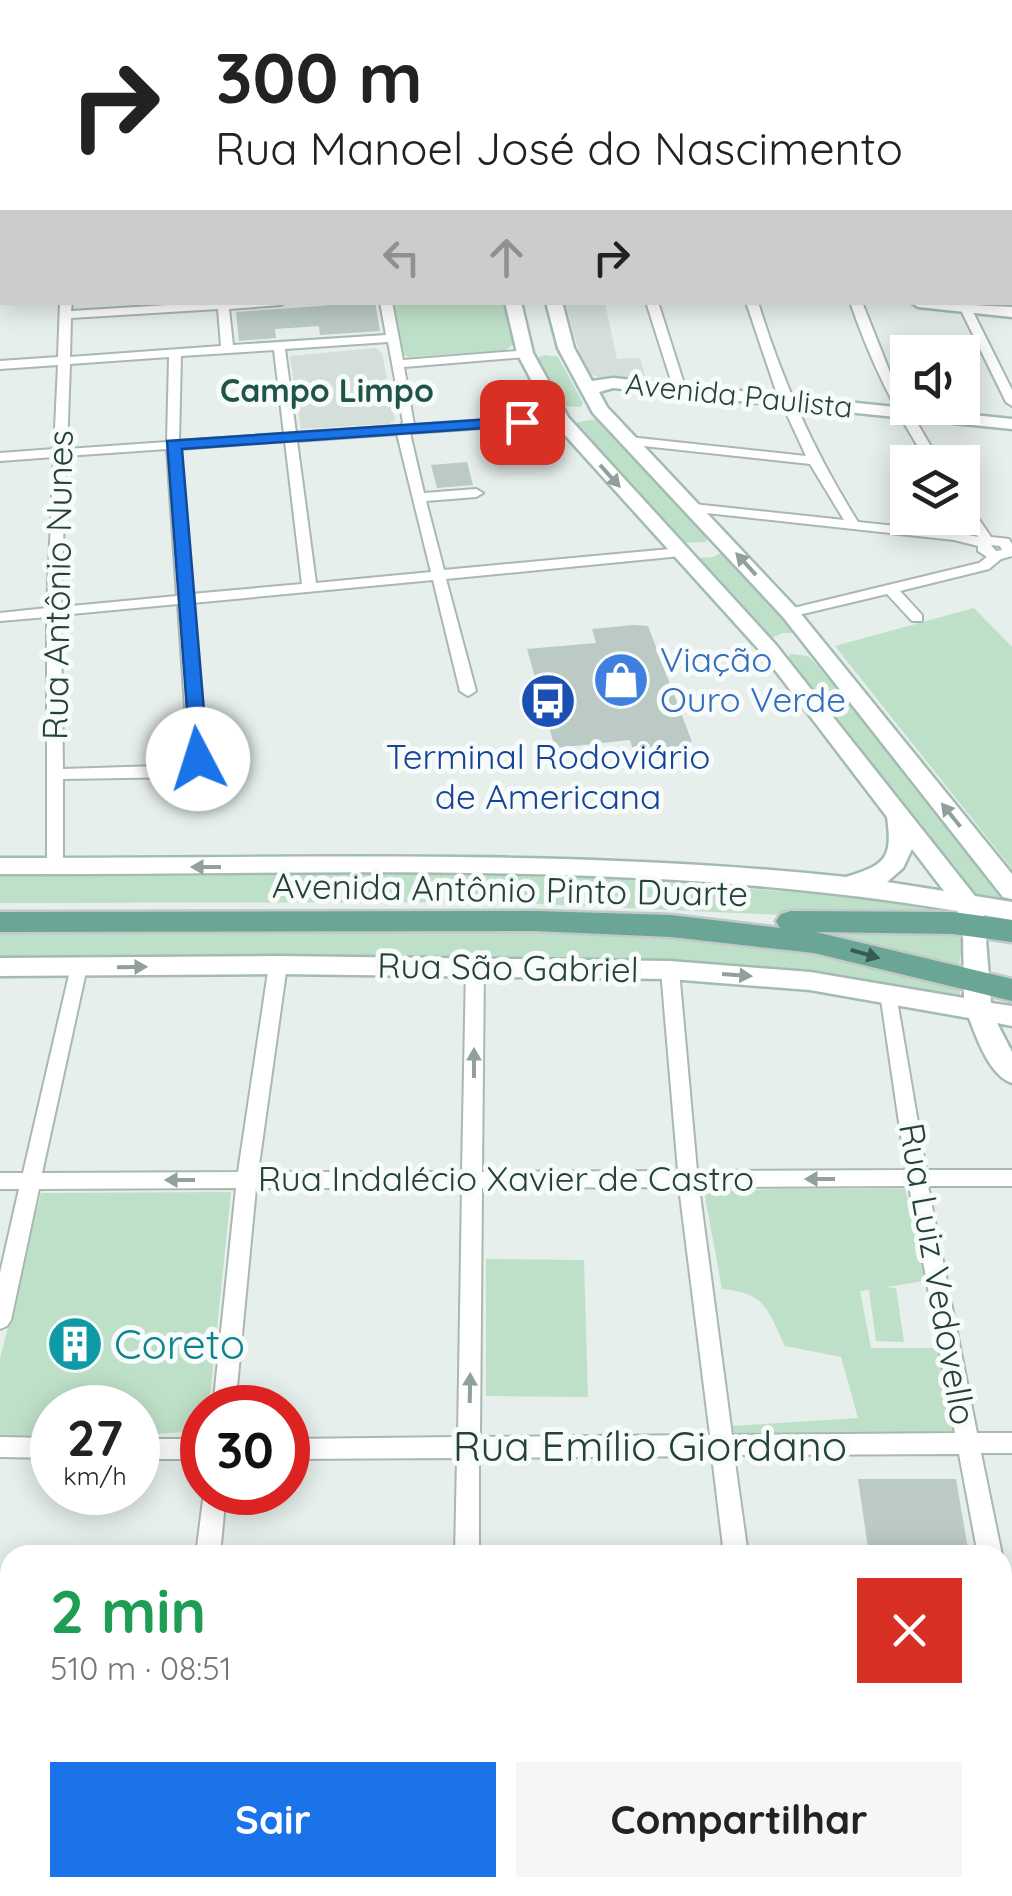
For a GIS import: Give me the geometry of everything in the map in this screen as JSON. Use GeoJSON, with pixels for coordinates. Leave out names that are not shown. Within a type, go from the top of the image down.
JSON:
{"type":"FeatureCollection","features":[{"type":"Feature","properties":{"kind":"main road"},"geometry":{"type":"LineString","coordinates":[[469,0],[502,0]]}},
{"type":"Feature","properties":{"kind":"main road"},"geometry":{"type":"LineString","coordinates":[[514,305],[525,353],[560,419],[768,650],[971,914],[976,996],[985,1031],[1012,1073]]}},
{"type":"Feature","properties":{"kind":"main road"},"geometry":{"type":"LineString","coordinates":[[555,305],[566,348],[594,400],[790,612],[1012,892]]}},
{"type":"Feature","properties":{"kind":"main road"},"geometry":{"type":"LineString","coordinates":[[963,305],[1012,312]]}},
{"type":"Feature","properties":{"kind":"main road"},"geometry":{"type":"LineString","coordinates":[[525,353],[566,348]]}},
{"type":"Feature","properties":{"kind":"main road","name":"Avenida Paulista"},"geometry":{"type":"LineString","coordinates":[[560,419],[585,418],[606,383],[890,411]]}},
{"type":"Feature","properties":{"kind":"main road","name":"Avenida Paulista"},"geometry":{"type":"LineString","coordinates":[[980,421],[1012,424]]}},
{"type":"Feature","properties":{"kind":"main road"},"geometry":{"type":"LineString","coordinates":[[681,552],[707,551],[714,547],[717,532]]}},
{"type":"Feature","properties":{"kind":"main road"},"geometry":{"type":"LineString","coordinates":[[768,650],[788,641],[799,642],[826,658]]}},
{"type":"Feature","properties":{"kind":"main road"},"geometry":{"type":"LineString","coordinates":[[0,866],[582,867],[830,884],[862,882],[895,864],[904,840],[896,813]]}},
{"type":"Feature","properties":{"kind":"main road"},"geometry":{"type":"LineString","coordinates":[[830,884],[971,914],[1012,911]]}},
{"type":"Feature","properties":{"kind":"main road","name":"Avenida Antônio Pinto Duarte"},"geometry":{"type":"LineString","coordinates":[[0,909],[500,908],[852,924],[971,914],[1012,931]]}},
{"type":"Feature","properties":{"kind":"main road","name":"Avenida Antônio Pinto Duarte"},"geometry":{"type":"LineString","coordinates":[[0,922],[535,921],[671,926],[797,938],[976,996],[1012,990]]}},
{"type":"Feature","properties":{"kind":"main road","name":"Rua São Gabriel"},"geometry":{"type":"LineString","coordinates":[[0,967],[278,965],[670,970],[810,981],[888,992],[976,996],[1012,1016]]}},
{"type":"Feature","properties":{"kind":"street"},"geometry":{"type":"LineString","coordinates":[[66,309],[192,305]]}},
{"type":"Feature","properties":{"kind":"street"},"geometry":{"type":"LineString","coordinates":[[223,305],[227,350]]}},
{"type":"Feature","properties":{"kind":"street"},"geometry":{"type":"LineString","coordinates":[[386,305],[409,422],[403,435],[468,692]]}},
{"type":"Feature","properties":{"kind":"street"},"geometry":{"type":"LineString","coordinates":[[653,305],[680,390]]}},
{"type":"Feature","properties":{"kind":"street"},"geometry":{"type":"LineString","coordinates":[[753,305],[783,400],[812,460],[854,526]]}},
{"type":"Feature","properties":{"kind":"street"},"geometry":{"type":"LineString","coordinates":[[857,305],[890,392]]}},
{"type":"Feature","properties":{"kind":"street"},"geometry":{"type":"LineString","coordinates":[[963,305],[1012,402]]}},
{"type":"Feature","properties":{"kind":"street","name":"Rua Antônio Nunes"},"geometry":{"type":"LineString","coordinates":[[55,867],[54,611],[66,309]]}},
{"type":"Feature","properties":{"kind":"street"},"geometry":{"type":"LineString","coordinates":[[0,364],[392,338]]}},
{"type":"Feature","properties":{"kind":"street"},"geometry":{"type":"LineString","coordinates":[[280,346],[308,586]]}},
{"type":"Feature","properties":{"kind":"street"},"geometry":{"type":"LineString","coordinates":[[55,774],[186,772],[197,768],[173,444],[175,353]]}},
{"type":"Feature","properties":{"kind":"street"},"geometry":{"type":"LineString","coordinates":[[398,364],[525,353]]}},
{"type":"Feature","properties":{"kind":"street"},"geometry":{"type":"LineString","coordinates":[[0,457],[560,419]]}},
{"type":"Feature","properties":{"kind":"street"},"geometry":{"type":"LineString","coordinates":[[629,442],[812,460]]}},
{"type":"Feature","properties":{"kind":"street"},"geometry":{"type":"LineString","coordinates":[[418,498],[476,493]]}},
{"type":"Feature","properties":{"kind":"street"},"geometry":{"type":"LineString","coordinates":[[692,508],[931,534],[1001,551]]}},
{"type":"Feature","properties":{"kind":"street"},"geometry":{"type":"LineString","coordinates":[[980,526],[1001,551]]}},
{"type":"Feature","properties":{"kind":"street"},"geometry":{"type":"LineString","coordinates":[[790,612],[990,564],[1001,551]]}},
{"type":"Feature","properties":{"kind":"street"},"geometry":{"type":"LineString","coordinates":[[0,617],[681,552]]}},
{"type":"Feature","properties":{"kind":"street"},"geometry":{"type":"LineString","coordinates":[[889,587],[917,618]]}},
{"type":"Feature","properties":{"kind":"street"},"geometry":{"type":"LineString","coordinates":[[226,1385],[247,1180],[278,965]]}},
{"type":"Feature","properties":{"kind":"street"},"geometry":{"type":"LineString","coordinates":[[0,1320],[78,967]]}},
{"type":"Feature","properties":{"kind":"street"},"geometry":{"type":"LineString","coordinates":[[467,1545],[475,967]]}},
{"type":"Feature","properties":{"kind":"street"},"geometry":{"type":"LineString","coordinates":[[670,970],[688,1179],[735,1545]]}},
{"type":"Feature","properties":{"kind":"street","name":"Rua Luiz Vedovello"},"geometry":{"type":"LineString","coordinates":[[888,992],[917,1178],[988,1545]]}},
{"type":"Feature","properties":{"kind":"street","name":"Rua Indalécio Xavier de Castro"},"geometry":{"type":"LineString","coordinates":[[0,1181],[1012,1178]]}},
{"type":"Feature","properties":{"kind":"street","name":"Rua Emílio Giordano"},"geometry":{"type":"LineString","coordinates":[[310,1449],[1012,1443]]}},
{"type":"Feature","properties":{"kind":"street"},"geometry":{"type":"LineString","coordinates":[[0,1447],[30,1448]]}},
{"type":"Feature","properties":{"kind":"street"},"geometry":{"type":"LineString","coordinates":[[209,1545],[212,1515]]}},
{"type":"Feature","properties":{"kind":"shaded area"},"geometry":{"type":"Polygon","coordinates":[[[566,305],[605,305],[617,359],[640,358],[645,377],[603,378],[585,373],[566,305]]]}},
{"type":"Feature","properties":{"kind":"shaded area"},"geometry":{"type":"Polygon","coordinates":[[[376,348],[382,353],[395,420],[389,424],[301,429],[290,356],[376,348]]]}},
{"type":"Feature","properties":{"kind":"green space"},"geometry":{"type":"Polygon","coordinates":[[[390,305],[507,305],[515,343],[506,350],[409,357],[402,354],[390,305]]]}},
{"type":"Feature","properties":{"kind":"green space"},"geometry":{"type":"Polygon","coordinates":[[[558,357],[583,403],[581,407],[561,406],[540,373],[536,358],[558,357]]]}},
{"type":"Feature","properties":{"kind":"green space"},"geometry":{"type":"Polygon","coordinates":[[[596,419],[708,537],[706,542],[685,543],[573,423],[596,419]]]}},
{"type":"Feature","properties":{"kind":"green space"},"geometry":{"type":"Polygon","coordinates":[[[724,551],[798,633],[771,638],[697,558],[713,557],[724,551]]]}},
{"type":"Feature","properties":{"kind":"green space"},"geometry":{"type":"Polygon","coordinates":[[[974,608],[1012,647],[1012,869],[835,646],[974,608]]]}},
{"type":"Feature","properties":{"kind":"green space"},"geometry":{"type":"Polygon","coordinates":[[[790,654],[808,656],[827,675],[1002,893],[1000,898],[971,895],[787,660],[790,654]]]}},
{"type":"Feature","properties":{"kind":"green space"},"geometry":{"type":"Polygon","coordinates":[[[0,874],[542,874],[836,895],[955,912],[848,918],[499,902],[0,903],[0,874]]]}},
{"type":"Feature","properties":{"kind":"green space"},"geometry":{"type":"Polygon","coordinates":[[[790,927],[954,930],[964,937],[958,968],[790,927]]]}},
{"type":"Feature","properties":{"kind":"green space"},"geometry":{"type":"Polygon","coordinates":[[[0,928],[668,931],[849,956],[960,990],[960,997],[810,972],[645,960],[0,957],[0,928]]]}},
{"type":"Feature","properties":{"kind":"green space"},"geometry":{"type":"Polygon","coordinates":[[[905,1189],[931,1280],[886,1287],[896,1288],[904,1342],[876,1341],[869,1290],[860,1291],[871,1348],[935,1348],[942,1359],[957,1435],[733,1435],[731,1426],[858,1418],[841,1357],[785,1346],[769,1313],[757,1299],[722,1289],[704,1191],[905,1189]]]}},
{"type":"Feature","properties":{"kind":"green space"},"geometry":{"type":"Polygon","coordinates":[[[231,1192],[211,1385],[180,1385],[180,1432],[160,1434],[160,1385],[30,1385],[30,1437],[0,1438],[0,1359],[41,1193],[231,1192]]]}},
{"type":"Feature","properties":{"kind":"green space"},"geometry":{"type":"Polygon","coordinates":[[[486,1259],[584,1260],[588,1397],[486,1396],[486,1259]]]}},
{"type":"Feature","properties":{"kind":"building"},"geometry":{"type":"Polygon","coordinates":[[[376,305],[380,331],[320,335],[319,326],[275,329],[276,338],[239,341],[236,312],[376,305]]]}},
{"type":"Feature","properties":{"kind":"building"},"geometry":{"type":"Polygon","coordinates":[[[467,462],[473,485],[437,488],[431,465],[467,462]]]}},
{"type":"Feature","properties":{"kind":"building"},"geometry":{"type":"Polygon","coordinates":[[[648,626],[692,742],[677,747],[679,751],[635,756],[630,740],[555,748],[527,649],[596,643],[592,629],[648,626]]]}},
{"type":"Feature","properties":{"kind":"building"},"geometry":{"type":"Polygon","coordinates":[[[858,1479],[956,1479],[967,1545],[868,1545],[858,1479]]]}},
{"type":"Feature","properties":{"kind":"place","name":"Viação Ouro Verde"},"geometry":{"type":"Point","coordinates":[621,680]}},
{"type":"Feature","properties":{"kind":"place","name":"Terminal Rodoviário de Americana"},"geometry":{"type":"Point","coordinates":[548,701]}},
{"type":"Feature","properties":{"kind":"place","name":"Coreto"},"geometry":{"type":"Point","coordinates":[75,1344]}},
{"type":"Feature","properties":{"kind":"district","name":"Campo Limpo"},"geometry":{"type":"Point","coordinates":[327,391]}},
{"type":"Feature","properties":{"kind":"route"},"geometry":{"type":"LineString","coordinates":[[198,759],[173,444],[522,422]]}}]}
